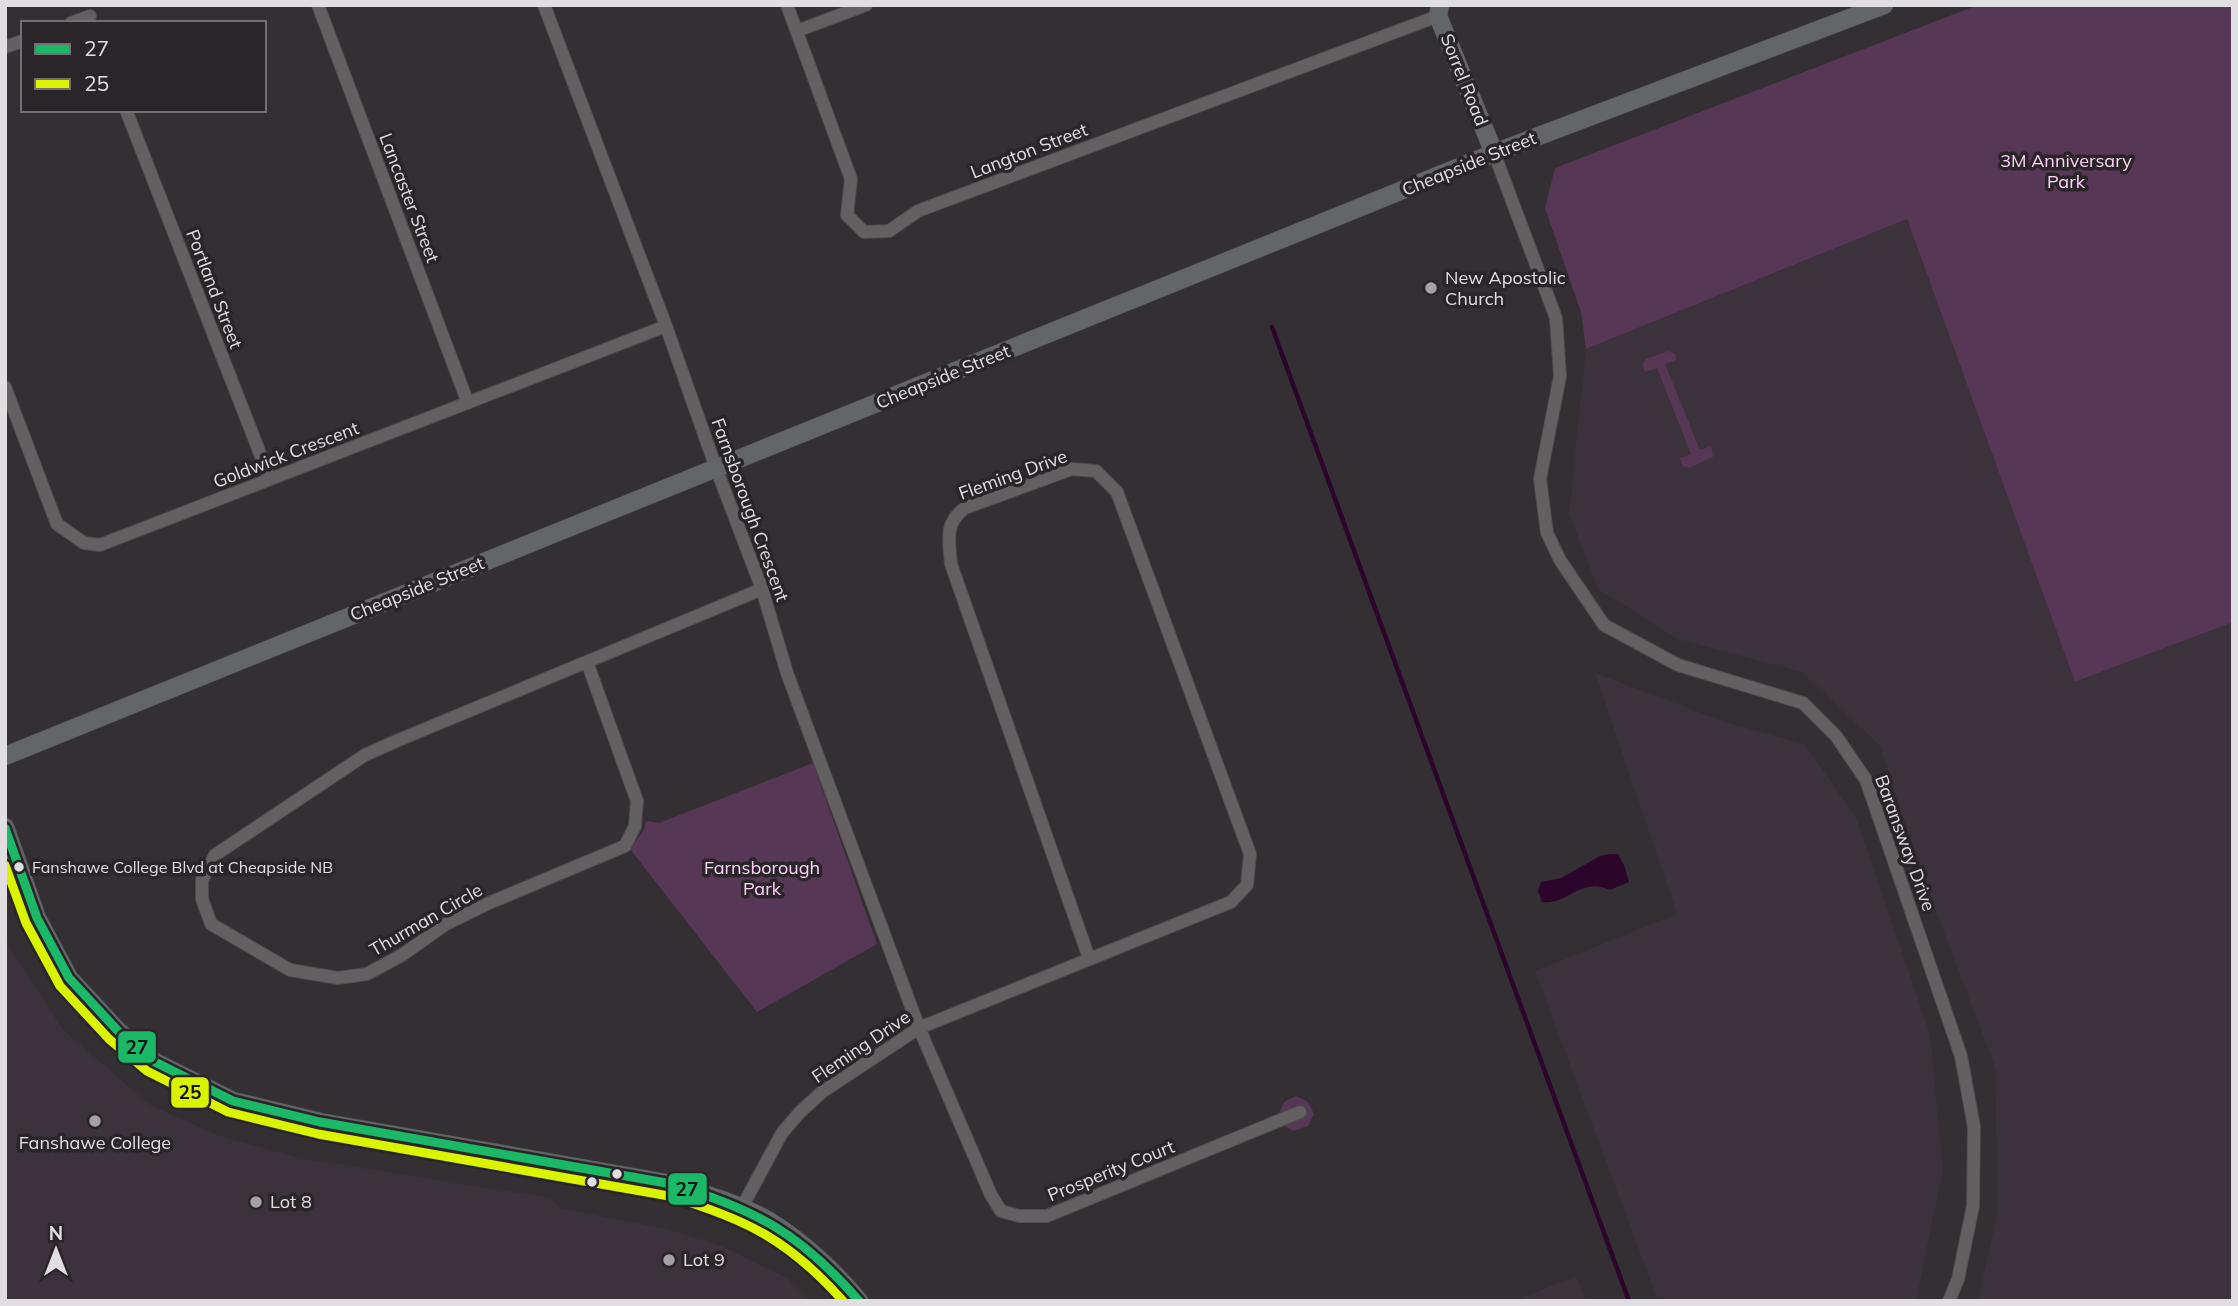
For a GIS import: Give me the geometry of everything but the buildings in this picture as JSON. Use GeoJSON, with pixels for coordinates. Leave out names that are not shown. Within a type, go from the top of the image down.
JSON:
{"type":"FeatureCollection","features":[{"type":"Feature","properties":{"kind":"street","name":"Lancaster Street"},"geometry":{"type":"LineString","coordinates":[[318,5],[468,403]]}},
{"type":"Feature","properties":{"kind":"street","name":"Farnsborough Crescent"},"geometry":{"type":"LineString","coordinates":[[544,5],[666,327],[762,589],[787,673],[919,1028]]}},
{"type":"Feature","properties":{"kind":"street","name":"Langton Street"},"geometry":{"type":"LineString","coordinates":[[787,5],[851,179],[847,215],[864,233],[889,230],[918,211],[1439,11]]}},
{"type":"Feature","properties":{"kind":"street"},"geometry":{"type":"LineString","coordinates":[[797,31],[866,5]]}},
{"type":"Feature","properties":{"kind":"street","name":"Cheapside Street"},"geometry":{"type":"LineString","coordinates":[[5,756],[1494,153],[1884,5]]}},
{"type":"Feature","properties":{"kind":"street","name":"Sorrel Road"},"geometry":{"type":"LineString","coordinates":[[1439,11],[1494,153]]}},
{"type":"Feature","properties":{"kind":"street","name":"Portland Street"},"geometry":{"type":"LineString","coordinates":[[127,112],[270,480]]}},
{"type":"Feature","properties":{"kind":"street","name":"Baransway Drive"},"geometry":{"type":"LineString","coordinates":[[1494,153],[1556,318],[1560,376],[1540,479],[1547,533],[1560,559],[1604,625],[1678,664],[1803,704],[1836,736],[1866,780],[1961,1056],[1974,1127],[1973,1206],[1958,1279],[1949,1301]]}},
{"type":"Feature","properties":{"kind":"street","name":"Goldwick Crescent"},"geometry":{"type":"LineString","coordinates":[[5,387],[57,524],[84,543],[100,545],[666,327]]}},
{"type":"Feature","properties":{"kind":"street","name":"Fleming Drive"},"geometry":{"type":"LineString","coordinates":[[741,1209],[782,1133],[800,1112],[822,1092],[919,1028],[1231,902],[1247,885],[1250,854],[1117,492],[1096,471],[1072,469],[965,508],[955,515],[948,534],[950,564],[1089,958]]}},
{"type":"Feature","properties":{"kind":"street","name":"Thurman Circle"},"geometry":{"type":"LineString","coordinates":[[587,662],[637,801],[635,826],[625,846],[446,924],[402,955],[367,974],[338,978],[290,970],[211,924],[201,899],[201,880],[215,855],[365,755],[587,662],[762,589]]}},
{"type":"Feature","properties":{"kind":"street"},"geometry":{"type":"LineString","coordinates":[[5,827],[37,918],[69,978],[118,1031],[155,1062],[233,1101],[320,1122],[673,1184],[725,1200],[769,1221],[799,1243],[859,1301]]}},
{"type":"Feature","properties":{"kind":"street","name":"Prosperity Court"},"geometry":{"type":"LineString","coordinates":[[919,1028],[991,1195],[1001,1211],[1018,1216],[1048,1216],[1300,1112]]}},
{"type":"Feature","properties":{"kind":"shaded area"},"geometry":{"type":"Polygon","coordinates":[[[1907,219],[2075,682],[2233,622],[2233,1301],[1978,1301],[1997,1214],[1996,1070],[1918,863],[1880,746],[1802,672],[1678,639],[1598,589],[1569,513],[1586,349],[1907,219]]]}},
{"type":"Feature","properties":{"kind":"shaded area"},"geometry":{"type":"Polygon","coordinates":[[[1595,673],[1728,723],[1805,744],[1857,820],[1930,1034],[1943,1170],[1916,1301],[1658,1301],[1535,971],[1677,914],[1595,673]]]}},
{"type":"Feature","properties":{"kind":"shaded area"},"geometry":{"type":"Polygon","coordinates":[[[1618,854],[1629,882],[1610,890],[1591,886],[1551,902],[1542,902],[1538,891],[1541,882],[1561,878],[1600,856],[1618,854]]]}},
{"type":"Feature","properties":{"kind":"shaded area","name":"Fanshawe College"},"geometry":{"type":"Polygon","coordinates":[[[5,935],[9,946],[63,1030],[150,1105],[220,1136],[299,1158],[551,1198],[559,1208],[667,1229],[724,1247],[787,1278],[811,1301],[5,1301],[5,935]]]}},
{"type":"Feature","properties":{"kind":"shaded area"},"geometry":{"type":"Polygon","coordinates":[[[1576,1276],[1586,1301],[1514,1301],[1576,1276]]]}},
{"type":"Feature","properties":{"kind":"green space","name":"3M Anniversary Park"},"geometry":{"type":"Polygon","coordinates":[[[1978,5],[2233,5],[2233,622],[2075,682],[1907,219],[1586,349],[1581,312],[1545,208],[1555,168],[1978,5]]]}},
{"type":"Feature","properties":{"kind":"green space"},"geometry":{"type":"Polygon","coordinates":[[[1669,351],[1675,354],[1676,360],[1665,364],[1700,450],[1711,446],[1713,457],[1689,468],[1683,466],[1680,458],[1691,454],[1657,368],[1645,372],[1642,365],[1646,359],[1669,351]]]}},
{"type":"Feature","properties":{"kind":"green space","name":"Farnsborough Park"},"geometry":{"type":"Polygon","coordinates":[[[813,763],[877,944],[757,1012],[630,849],[644,830],[646,821],[659,823],[813,763]]]}},
{"type":"Feature","properties":{"kind":"green space"},"geometry":{"type":"Polygon","coordinates":[[[1296,1096],[1308,1102],[1314,1114],[1308,1126],[1293,1131],[1283,1125],[1278,1115],[1284,1102],[1296,1096]]]}},
{"type":"Feature","properties":{"kind":"waterway"},"geometry":{"type":"LineString","coordinates":[[1272,327],[1629,1301]]}},
{"type":"Feature","properties":{"kind":"transit line","name":"27"},"geometry":{"type":"LineString","coordinates":[[5,828],[37,918],[69,978],[118,1031],[155,1062],[233,1101],[320,1122],[672,1184],[702,1194],[753,1215],[796,1241],[817,1258],[859,1301]]}},
{"type":"Feature","properties":{"kind":"transit line","name":"25"},"geometry":{"type":"LineString","coordinates":[[5,865],[26,923],[60,986],[109,1039],[147,1071],[228,1112],[318,1134],[669,1196],[744,1223],[765,1234],[804,1262],[843,1301]]}},
{"type":"Feature","properties":{"kind":"place","name":"New Apostolic Church"},"geometry":{"type":"Point","coordinates":[1431,288]}},
{"type":"Feature","properties":{"kind":"place","name":"Fanshawe College Blvd at Cheapside NB"},"geometry":{"type":"Point","coordinates":[19,867]}},
{"type":"Feature","properties":{"kind":"place","name":"Fanshawe College"},"geometry":{"type":"Point","coordinates":[95,1121]}},
{"type":"Feature","properties":{"kind":"place","name":"Lot 8"},"geometry":{"type":"Point","coordinates":[256,1202]}},
{"type":"Feature","properties":{"kind":"place","name":"Lot 9"},"geometry":{"type":"Point","coordinates":[669,1260]}}]}
